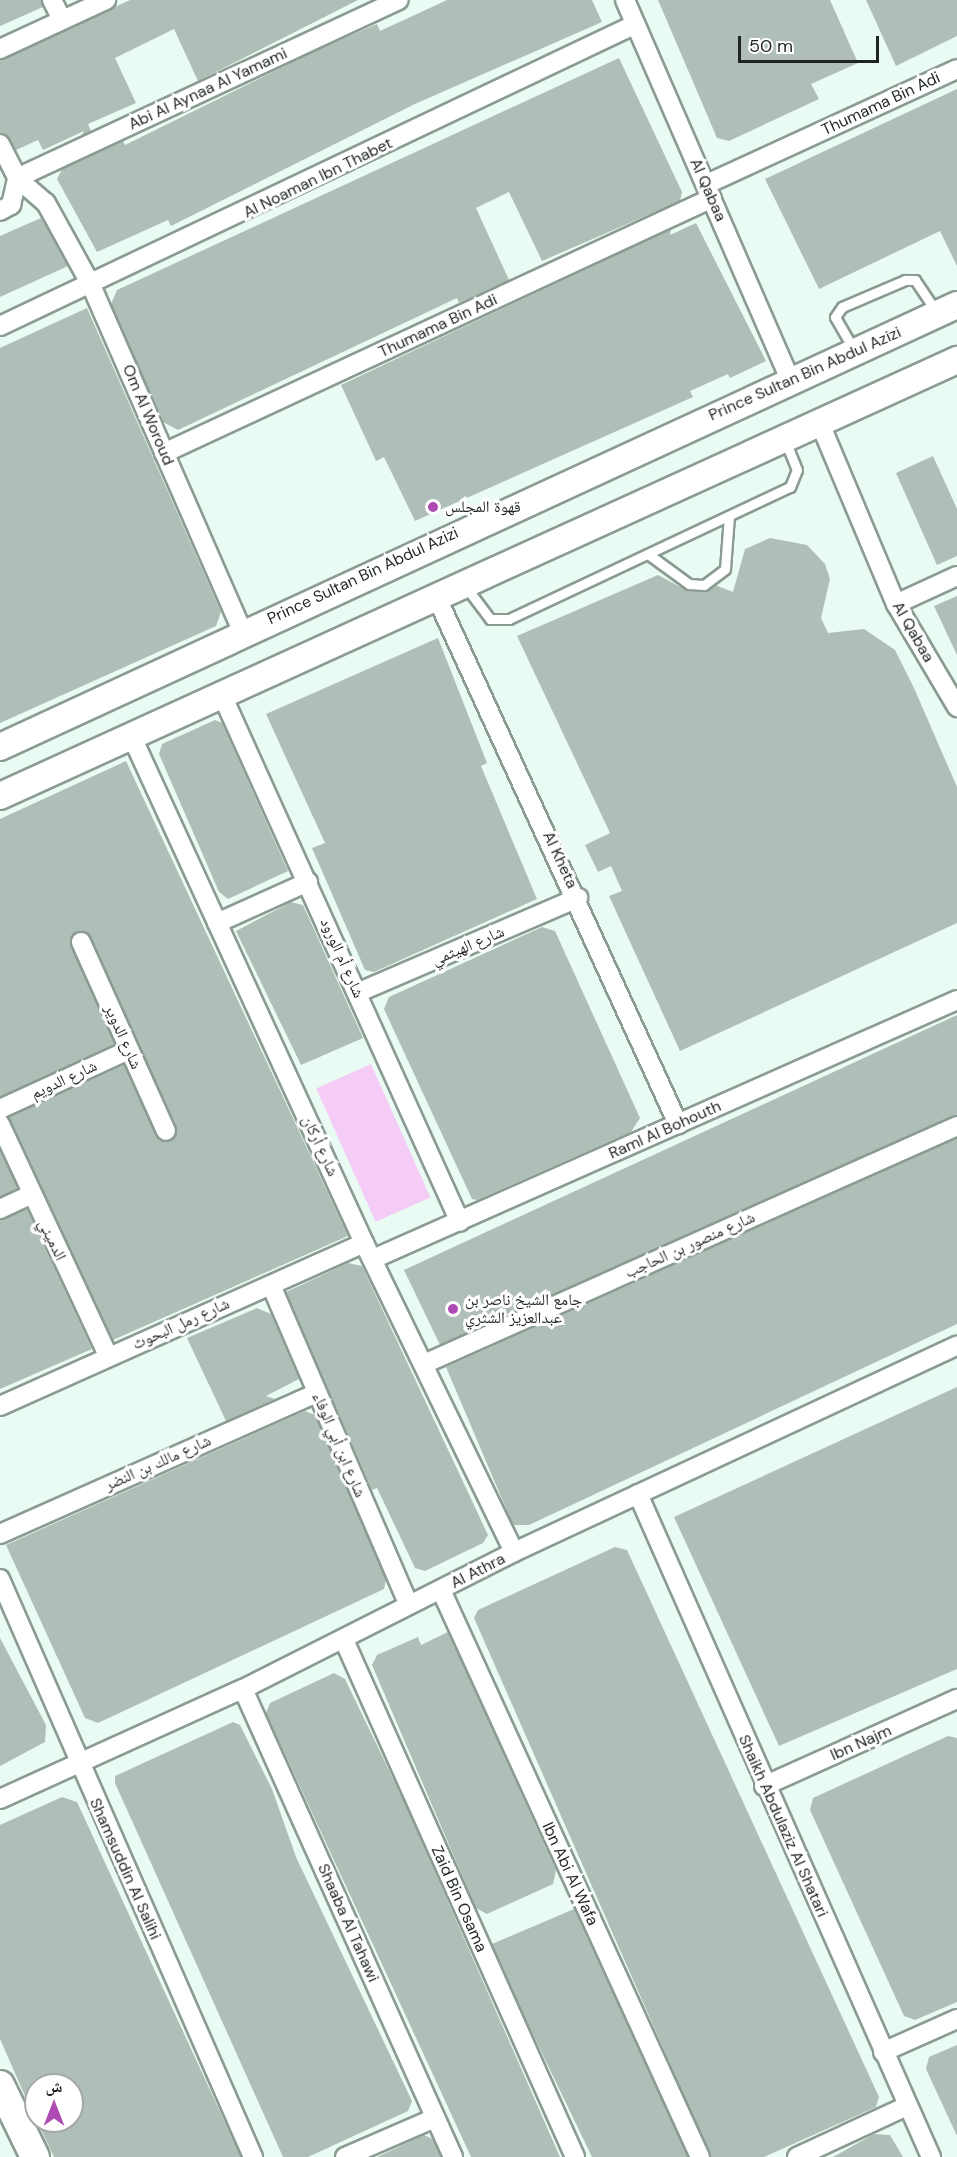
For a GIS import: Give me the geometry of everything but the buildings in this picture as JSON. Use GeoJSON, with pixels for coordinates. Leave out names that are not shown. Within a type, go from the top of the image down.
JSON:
{"type":"FeatureCollection","features":[{"type":"Feature","properties":{"kind":"main road"},"geometry":{"type":"LineString","coordinates":[[0,2085],[35,2157]]}},
{"type":"Feature","properties":{"kind":"street"},"geometry":{"type":"LineString","coordinates":[[52,0],[62,20]]}},
{"type":"Feature","properties":{"kind":"street"},"geometry":{"type":"LineString","coordinates":[[0,49],[106,0]]}},
{"type":"Feature","properties":{"kind":"street","name":"Abi Al Aynaa Al Yamami"},"geometry":{"type":"LineString","coordinates":[[17,178],[398,0]]}},
{"type":"Feature","properties":{"kind":"street","name":"Al Qabaa"},"geometry":{"type":"LineString","coordinates":[[625,0],[791,381]]}},
{"type":"Feature","properties":{"kind":"street","name":"Al Noaman Ibn Thabet"},"geometry":{"type":"LineString","coordinates":[[0,326],[92,285],[634,25]]}},
{"type":"Feature","properties":{"kind":"street","name":"Thumama Bin Adi"},"geometry":{"type":"LineString","coordinates":[[164,453],[710,191],[957,69]]}},
{"type":"Feature","properties":{"kind":"street"},"geometry":{"type":"LineString","coordinates":[[0,144],[17,178],[11,205],[0,211]]}},
{"type":"Feature","properties":{"kind":"street","name":"Om Al Woroud"},"geometry":{"type":"LineString","coordinates":[[17,178],[46,203],[92,285],[242,631]]}},
{"type":"Feature","properties":{"kind":"street","name":"Prince Sultan Bin Abdul Azizi"},"geometry":{"type":"LineString","coordinates":[[0,747],[242,631],[947,309]]}},
{"type":"Feature","properties":{"kind":"street"},"geometry":{"type":"LineString","coordinates":[[0,796],[957,360]]}},
{"type":"Feature","properties":{"kind":"street","name":"Al Qabaa"},"geometry":{"type":"LineString","coordinates":[[819,421],[896,603],[957,707]]}},
{"type":"Feature","properties":{"kind":"street"},"geometry":{"type":"LineString","coordinates":[[896,603],[957,576]]}},
{"type":"Feature","properties":{"kind":"street","name":"Al Kheta"},"geometry":{"type":"LineString","coordinates":[[437,598],[578,898],[678,1124]]}},
{"type":"Feature","properties":{"kind":"street","name":"شارع أم الورود"},"geometry":{"type":"LineString","coordinates":[[222,695],[460,1222]]}},
{"type":"Feature","properties":{"kind":"street","name":"شارع أركان"},"geometry":{"type":"LineString","coordinates":[[132,737],[368,1251],[514,1552]]}},
{"type":"Feature","properties":{"kind":"street"},"geometry":{"type":"LineString","coordinates":[[217,922],[308,882]]}},
{"type":"Feature","properties":{"kind":"street","name":"شارع الهيثمي"},"geometry":{"type":"LineString","coordinates":[[357,993],[578,898]]}},
{"type":"Feature","properties":{"kind":"street","name":"شارع الدوير"},"geometry":{"type":"LineString","coordinates":[[81,942],[166,1131]]}},
{"type":"Feature","properties":{"kind":"street","name":"Raml Al Bohouth"},"geometry":{"type":"LineString","coordinates":[[368,1251],[460,1222],[957,1000]]}},
{"type":"Feature","properties":{"kind":"street","name":"شارع الدويم"},"geometry":{"type":"LineString","coordinates":[[0,1109],[129,1050]]}},
{"type":"Feature","properties":{"kind":"street","name":"الدميني"},"geometry":{"type":"LineString","coordinates":[[0,1124],[30,1195],[108,1356]]}},
{"type":"Feature","properties":{"kind":"street","name":"شارع منصور بن الحاجب"},"geometry":{"type":"LineString","coordinates":[[424,1364],[957,1126]]}},
{"type":"Feature","properties":{"kind":"street"},"geometry":{"type":"LineString","coordinates":[[0,1209],[30,1195]]}},
{"type":"Feature","properties":{"kind":"street","name":"شارع رمل البحوث"},"geometry":{"type":"LineString","coordinates":[[0,1406],[271,1285],[368,1251]]}},
{"type":"Feature","properties":{"kind":"street","name":"شارع ابن أبي الوفاء"},"geometry":{"type":"LineString","coordinates":[[271,1285],[409,1605]]}},
{"type":"Feature","properties":{"kind":"street","name":"Al Athra"},"geometry":{"type":"LineString","coordinates":[[0,1799],[243,1689],[344,1640],[514,1552],[957,1345]]}},
{"type":"Feature","properties":{"kind":"street","name":"شارع مالك بن النضر"},"geometry":{"type":"LineString","coordinates":[[0,1534],[317,1393]]}},
{"type":"Feature","properties":{"kind":"street","name":"Shaikh Abdulaziz Al Shatari"},"geometry":{"type":"LineString","coordinates":[[638,1494],[764,1786],[931,2157]]}},
{"type":"Feature","properties":{"kind":"street","name":"Shamsuddin Al Salihi"},"geometry":{"type":"LineString","coordinates":[[0,1579],[78,1764],[253,2157]]}},
{"type":"Feature","properties":{"kind":"street","name":"Ibn Abi Al Wafa"},"geometry":{"type":"LineString","coordinates":[[441,1590],[700,2157]]}},
{"type":"Feature","properties":{"kind":"street","name":"Zaid Bin Osama"},"geometry":{"type":"LineString","coordinates":[[344,1640],[575,2157]]}},
{"type":"Feature","properties":{"kind":"street","name":"Shaaba Al Tahawi"},"geometry":{"type":"LineString","coordinates":[[243,1689],[453,2157]]}},
{"type":"Feature","properties":{"kind":"street","name":"Ibn Najm"},"geometry":{"type":"LineString","coordinates":[[764,1786],[957,1700]]}},
{"type":"Feature","properties":{"kind":"street"},"geometry":{"type":"LineString","coordinates":[[883,2052],[957,2019]]}},
{"type":"Feature","properties":{"kind":"street"},"geometry":{"type":"LineString","coordinates":[[797,2157],[908,2106]]}},
{"type":"Feature","properties":{"kind":"street"},"geometry":{"type":"LineString","coordinates":[[345,2157],[435,2118]]}},
{"type":"Feature","properties":{"kind":"lane"},"geometry":{"type":"LineString","coordinates":[[855,352],[835,317],[842,307],[905,280],[915,280],[947,309]]}},
{"type":"Feature","properties":{"kind":"lane"},"geometry":{"type":"LineString","coordinates":[[464,585],[490,619],[502,622],[729,516],[795,481],[797,470],[784,438]]}},
{"type":"Feature","properties":{"kind":"lane"},"geometry":{"type":"LineString","coordinates":[[648,554],[689,585],[704,585],[725,569],[729,516]]}},
{"type":"Feature","properties":{"kind":"shaded area"},"geometry":{"type":"Polygon","coordinates":[[[371,1064],[430,1197],[376,1222],[316,1088],[371,1064]]]}},
{"type":"Feature","properties":{"kind":"place","name":"قهوة المجلس"},"geometry":{"type":"Point","coordinates":[433,507]}},
{"type":"Feature","properties":{"kind":"place","name":"جامع الشيخ ناصر بن عبدالعزيز الشثري"},"geometry":{"type":"Point","coordinates":[453,1309]}}]}
